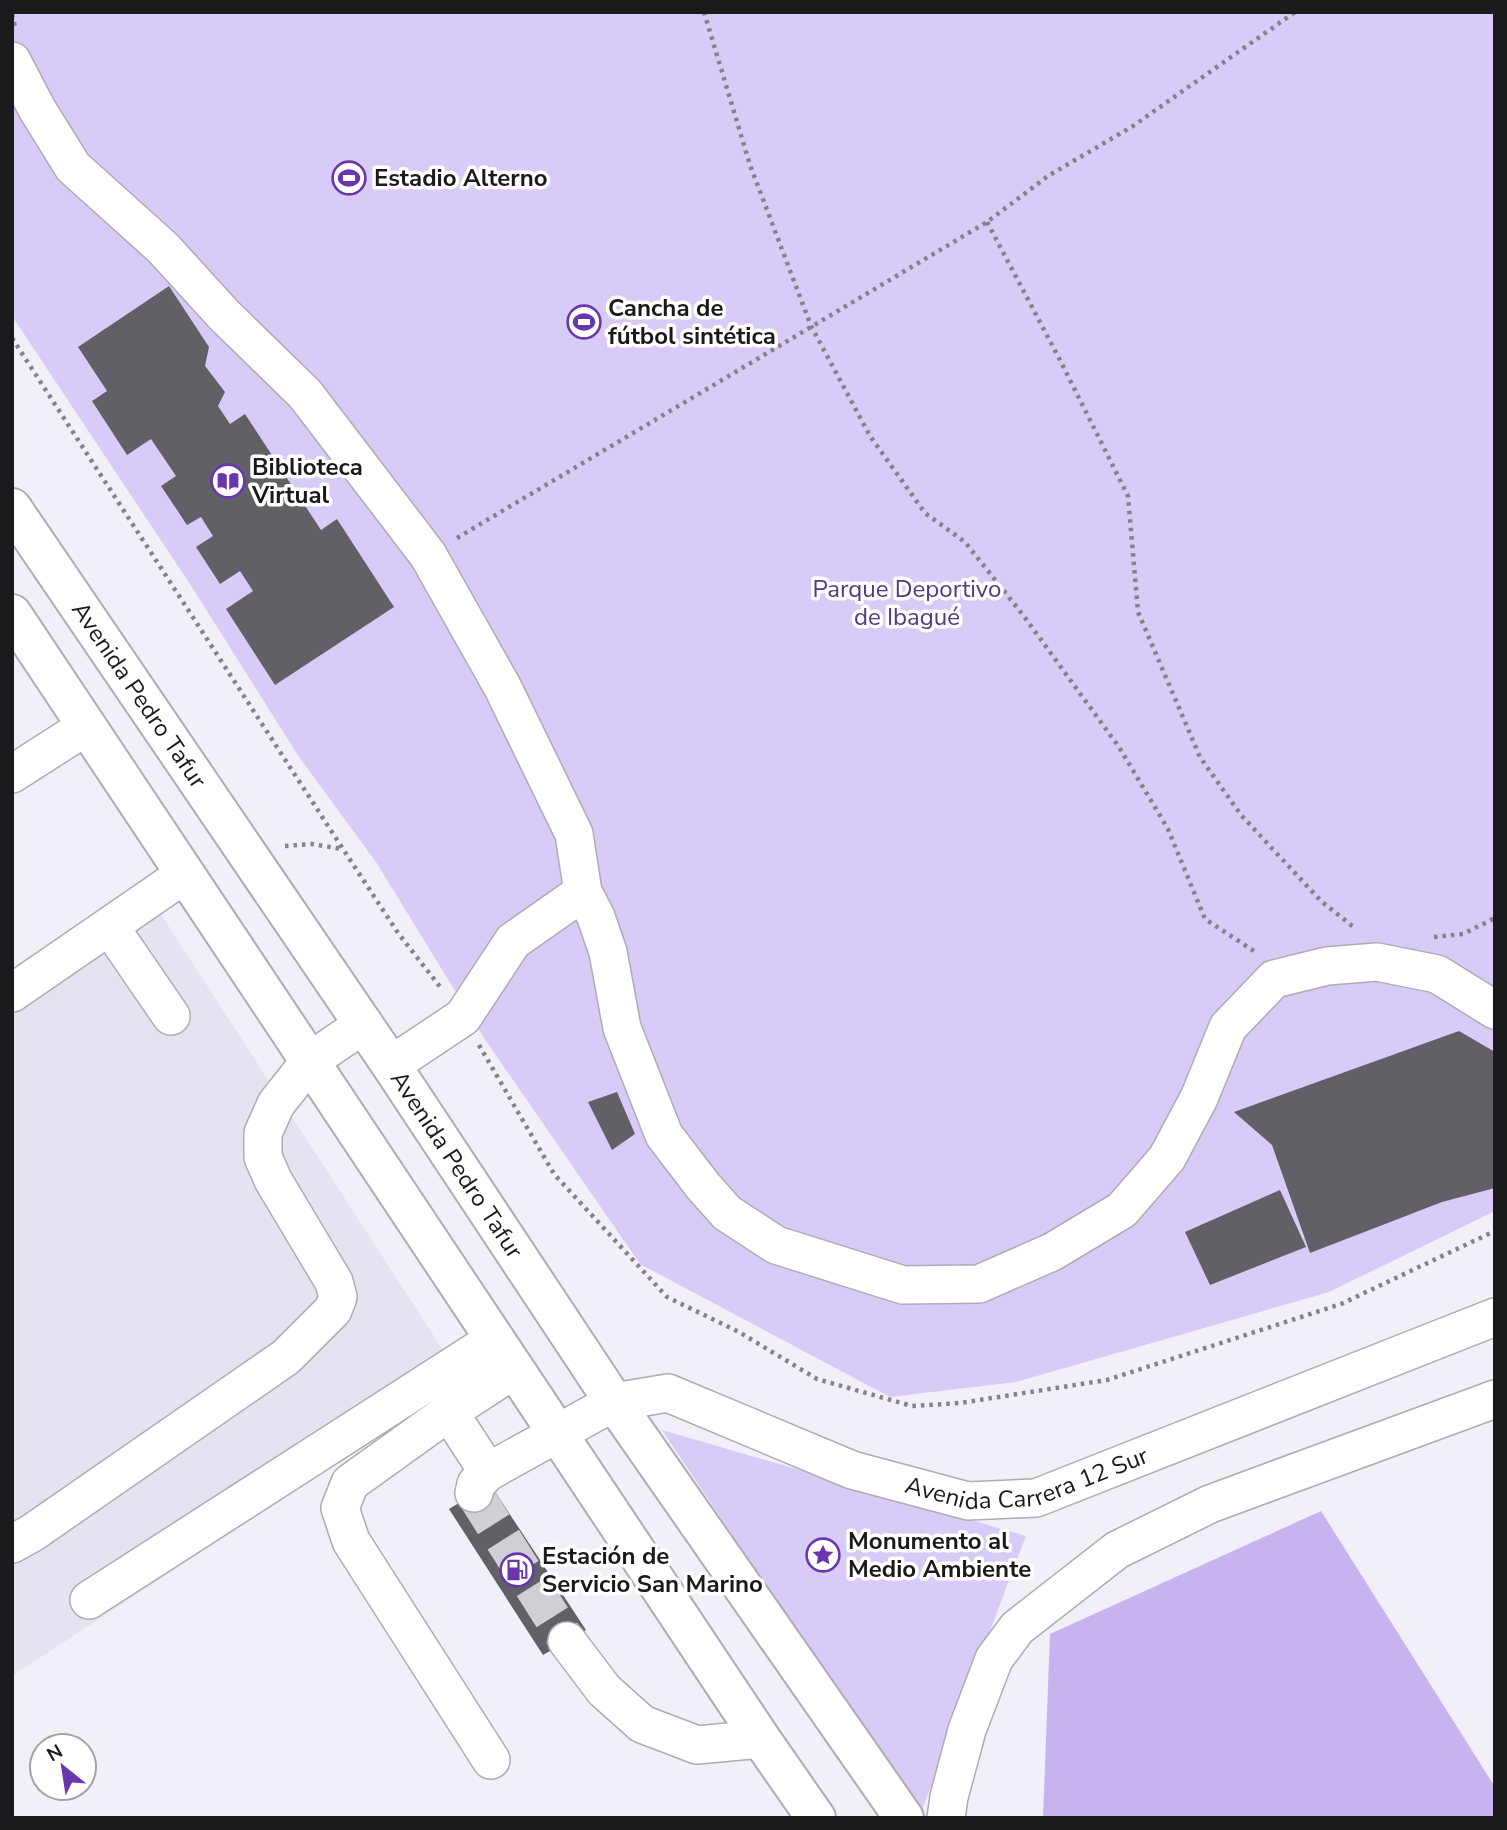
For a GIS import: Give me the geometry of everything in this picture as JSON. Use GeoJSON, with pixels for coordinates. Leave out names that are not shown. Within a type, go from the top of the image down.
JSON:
{"type":"FeatureCollection","features":[{"type":"Feature","properties":{"kind":"main road","name":"Avenida Pedro Tafur"},"geometry":{"type":"LineString","coordinates":[[12,508],[364,1024],[614,1402],[904,1818]]}},
{"type":"Feature","properties":{"kind":"main road"},"geometry":{"type":"LineString","coordinates":[[12,614],[816,1818]]}},
{"type":"Feature","properties":{"kind":"street"},"geometry":{"type":"LineString","coordinates":[[15,48],[37,109],[73,167],[163,248],[224,315],[305,394],[428,555],[503,688],[574,834],[583,892],[596,917],[608,952],[622,1028],[664,1135],[727,1213],[776,1245],[903,1285],[979,1284],[1052,1252],[1122,1210],[1167,1157],[1199,1098],[1228,1027],[1274,979],[1326,966],[1377,962],[1437,974],[1495,1010]]}},
{"type":"Feature","properties":{"kind":"street"},"geometry":{"type":"LineString","coordinates":[[12,774],[87,726]]}},
{"type":"Feature","properties":{"kind":"street"},"geometry":{"type":"LineString","coordinates":[[12,993],[185,874]]}},
{"type":"Feature","properties":{"kind":"street"},"geometry":{"type":"LineString","coordinates":[[391,1065],[463,1017],[513,941],[583,892]]}},
{"type":"Feature","properties":{"kind":"street"},"geometry":{"type":"LineString","coordinates":[[110,926],[171,1016]]}},
{"type":"Feature","properties":{"kind":"street"},"geometry":{"type":"LineString","coordinates":[[12,1544],[32,1533],[286,1357],[333,1310],[338,1297],[334,1282],[273,1180],[263,1157],[263,1133],[276,1104],[310,1061],[364,1024]]}},
{"type":"Feature","properties":{"kind":"street","name":"Avenida Carrera 12 Sur"},"geometry":{"type":"LineString","coordinates":[[449,1412],[481,1483],[614,1402],[668,1393],[852,1470],[968,1501],[1036,1498],[1495,1317]]}},
{"type":"Feature","properties":{"kind":"street"},"geometry":{"type":"LineString","coordinates":[[491,1759],[351,1541],[340,1508],[350,1483],[449,1412],[505,1354]]}},
{"type":"Feature","properties":{"kind":"street"},"geometry":{"type":"LineString","coordinates":[[89,1600],[505,1354]]}},
{"type":"Feature","properties":{"kind":"street"},"geometry":{"type":"LineString","coordinates":[[946,1818],[967,1730],[993,1659],[1017,1628],[1117,1550],[1210,1504],[1495,1399]]}},
{"type":"Feature","properties":{"kind":"street"},"geometry":{"type":"LineString","coordinates":[[567,1641],[604,1690],[642,1724],[697,1745],[761,1739]]}},
{"type":"Feature","properties":{"kind":"path"},"geometry":{"type":"LineString","coordinates":[[704,12],[750,165],[811,326],[870,436],[925,513],[965,542],[1023,615],[1119,747],[1168,829],[1205,919],[1264,957]]}},
{"type":"Feature","properties":{"kind":"path"},"geometry":{"type":"LineString","coordinates":[[428,555],[987,222],[1048,176],[1133,126],[1295,12]]}},
{"type":"Feature","properties":{"kind":"path"},"geometry":{"type":"LineString","coordinates":[[12,14],[15,48]]}},
{"type":"Feature","properties":{"kind":"path"},"geometry":{"type":"LineString","coordinates":[[987,222],[1128,496],[1138,612],[1200,757],[1241,816],[1321,901],[1359,931]]}},
{"type":"Feature","properties":{"kind":"path"},"geometry":{"type":"LineString","coordinates":[[249,856],[286,846],[312,844],[342,849]]}},
{"type":"Feature","properties":{"kind":"path"},"geometry":{"type":"LineString","coordinates":[[1429,937],[1463,934],[1495,918]]}},
{"type":"Feature","properties":{"kind":"path"},"geometry":{"type":"LineString","coordinates":[[1045,1391],[1107,1380],[1340,1304],[1495,1231]]}},
{"type":"Feature","properties":{"kind":"shaded area"},"geometry":{"type":"Polygon","coordinates":[[[153,902],[463,1381],[12,1676],[12,998],[153,902]]]}},
{"type":"Feature","properties":{"kind":"shaded area"},"geometry":{"type":"Polygon","coordinates":[[[1321,1511],[1495,1787],[1495,1818],[1043,1818],[1050,1634],[1321,1511]]]}},
{"type":"Feature","properties":{"kind":"green space","name":"Parque Deportivo de Ibagué"},"geometry":{"type":"Polygon","coordinates":[[[12,12],[1495,12],[1495,1211],[1329,1292],[1016,1382],[890,1397],[640,1264],[484,1038],[376,862],[299,757],[190,584],[12,316],[12,12]]]}},
{"type":"Feature","properties":{"kind":"green space"},"geometry":{"type":"Polygon","coordinates":[[[662,1430],[1026,1536],[920,1815],[662,1430]]]}},
{"type":"Feature","properties":{"kind":"building","name":"Biblioteca Virtual"},"geometry":{"type":"Polygon","coordinates":[[[169,286],[209,347],[205,366],[225,392],[218,406],[230,424],[245,414],[321,530],[337,519],[394,607],[275,685],[226,609],[253,591],[240,571],[220,584],[196,547],[213,536],[201,517],[187,525],[161,486],[176,476],[151,439],[127,455],[92,401],[107,391],[78,347],[169,286]]]}},
{"type":"Feature","properties":{"kind":"building"},"geometry":{"type":"Polygon","coordinates":[[[1459,1031],[1495,1052],[1495,1188],[1442,1202],[1310,1253],[1272,1145],[1234,1112],[1459,1031]]]}},
{"type":"Feature","properties":{"kind":"building"},"geometry":{"type":"Polygon","coordinates":[[[617,1092],[635,1134],[612,1150],[588,1102],[617,1092]]]}},
{"type":"Feature","properties":{"kind":"building"},"geometry":{"type":"Polygon","coordinates":[[[1280,1190],[1306,1247],[1210,1285],[1185,1232],[1280,1190]]]}},
{"type":"Feature","properties":{"kind":"building","name":"Estación de Servicio San Marino"},"geometry":{"type":"Polygon","coordinates":[[[490,1484],[586,1630],[543,1655],[449,1509],[490,1484]]]}},
{"type":"Feature","properties":{"kind":"tunnel"},"geometry":{"type":"LineString","coordinates":[[474,1493],[567,1641]]}},
{"type":"Feature","properties":{"kind":"place","name":"Estadio Alterno"},"geometry":{"type":"Point","coordinates":[349,178]}},
{"type":"Feature","properties":{"kind":"place","name":"Cancha de fútbol sintética"},"geometry":{"type":"Point","coordinates":[584,322]}},
{"type":"Feature","properties":{"kind":"place","name":"Biblioteca Virtual"},"geometry":{"type":"Point","coordinates":[228,481]}},
{"type":"Feature","properties":{"kind":"place","name":"Monumento al Medio Ambiente"},"geometry":{"type":"Point","coordinates":[823,1555]}},
{"type":"Feature","properties":{"kind":"place","name":"Estación de Servicio San Marino"},"geometry":{"type":"Point","coordinates":[517,1570]}}]}
